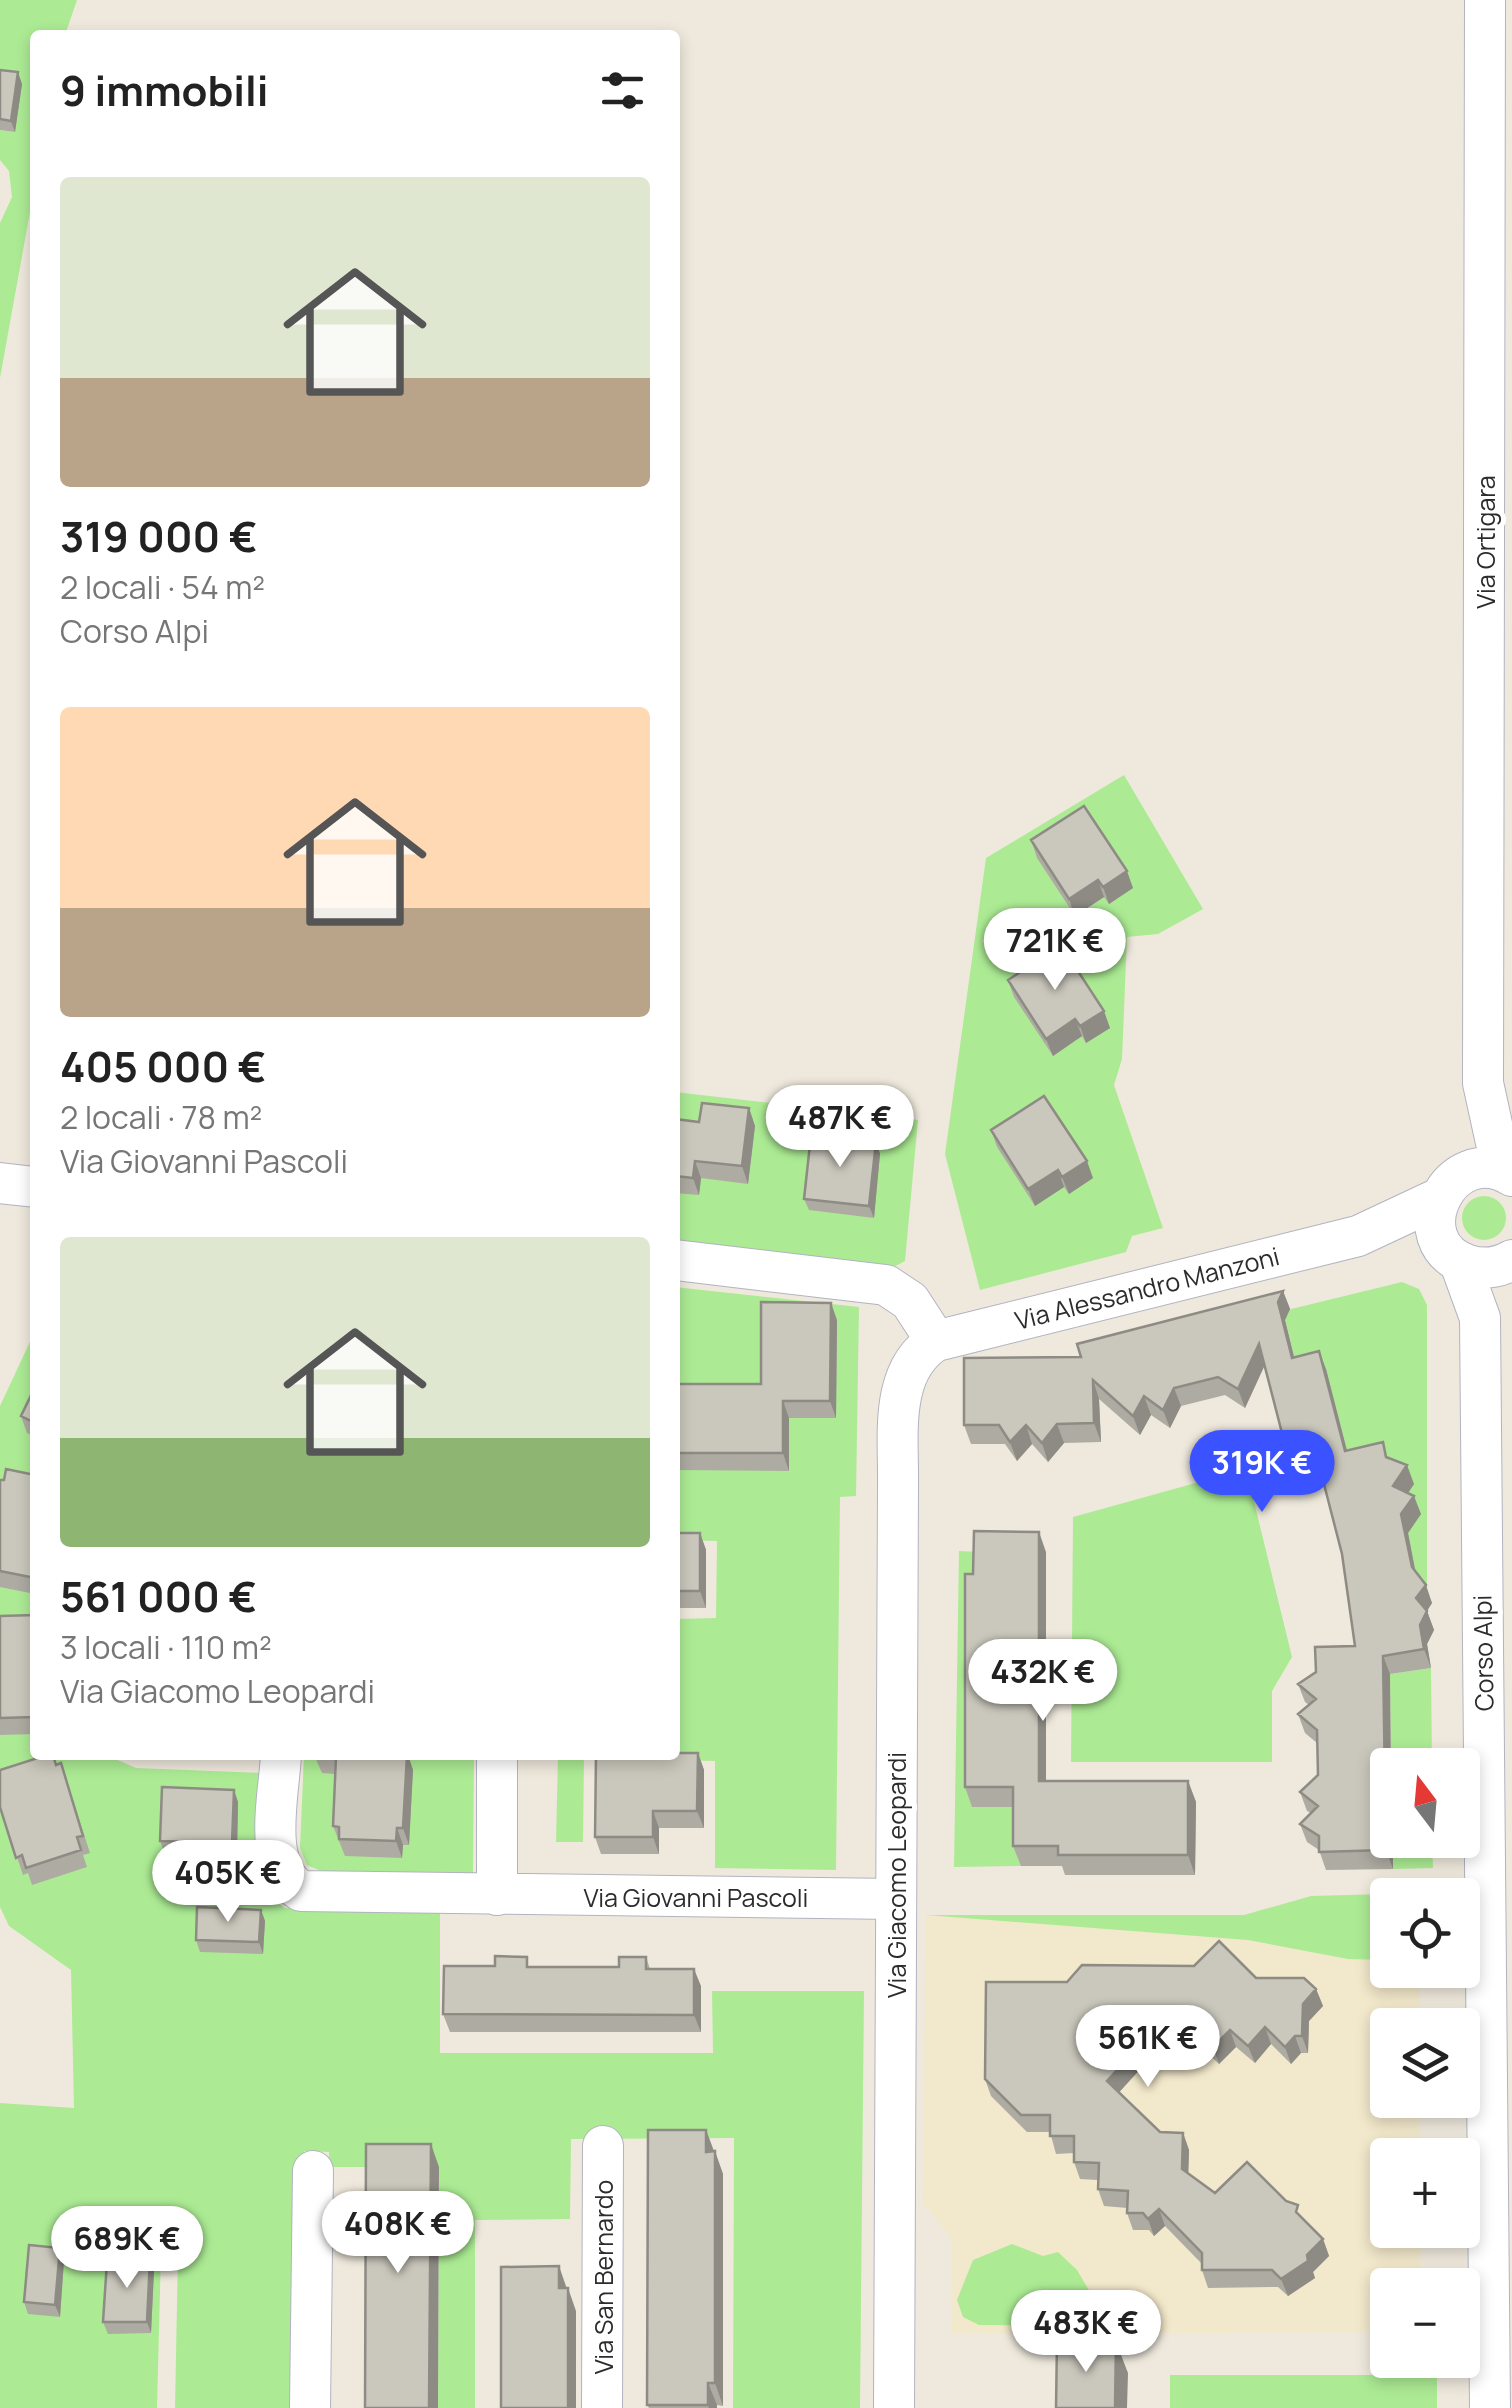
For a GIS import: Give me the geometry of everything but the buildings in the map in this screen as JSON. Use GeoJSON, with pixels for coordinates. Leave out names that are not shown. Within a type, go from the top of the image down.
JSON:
{"type":"FeatureCollection","features":[{"type":"Feature","properties":{"kind":"street","name":"Via Ortigara"},"geometry":{"type":"LineString","coordinates":[[1469,1203],[1483,1083],[1499,213],[1485,0]]}},
{"type":"Feature","properties":{"kind":"street"},"geometry":{"type":"LineString","coordinates":[[0,1183],[30,1186]]}},
{"type":"Feature","properties":{"kind":"street","name":"Via Alessandro Manzoni"},"geometry":{"type":"LineString","coordinates":[[930,1345],[1358,1236],[1469,1203],[1476,1268],[1511,1261]]}},
{"type":"Feature","properties":{"kind":"street","name":"Corso Alpi"},"geometry":{"type":"LineString","coordinates":[[1469,1203],[1480,1318],[1500,2244],[1490,2408]]}},
{"type":"Feature","properties":{"kind":"street"},"geometry":{"type":"LineString","coordinates":[[680,1261],[886,1284],[910,1301],[930,1345]]}},
{"type":"Feature","properties":{"kind":"street","name":"Corso Alpi"},"geometry":{"type":"LineString","coordinates":[[1480,1318],[1488,1290],[1511,1261]]}},
{"type":"Feature","properties":{"kind":"street","name":"Via Giacomo Leopardi"},"geometry":{"type":"LineString","coordinates":[[894,2408],[899,1408],[904,1379],[930,1345]]}},
{"type":"Feature","properties":{"kind":"street","name":"Via Giovanni Pascoli"},"geometry":{"type":"LineString","coordinates":[[280,1760],[278,1864],[289,1884],[316,1893],[896,1898]]}},
{"type":"Feature","properties":{"kind":"street"},"geometry":{"type":"LineString","coordinates":[[497,1760],[497,1895]]}},
{"type":"Feature","properties":{"kind":"street","name":"Via San Bernardo"},"geometry":{"type":"LineString","coordinates":[[602,2408],[604,2146]]}},
{"type":"Feature","properties":{"kind":"street"},"geometry":{"type":"LineString","coordinates":[[310,2408],[313,2171]]}},
{"type":"Feature","properties":{"kind":"shaded area"},"geometry":{"type":"Polygon","coordinates":[[[926,1915],[1248,1940],[1370,1960],[1370,1988],[1420,1988],[1420,2008],[1370,2008],[1370,2118],[1420,2118],[1420,2138],[1370,2138],[1370,2248],[1420,2248],[1421,2268],[1370,2268],[1370,2332],[952,2334],[952,2240],[923,2203],[926,1915]]]}},
{"type":"Feature","properties":{"kind":"green space"},"geometry":{"type":"Polygon","coordinates":[[[0,0],[77,0],[67,30],[30,30],[30,212],[0,378],[0,223],[12,197],[9,171],[0,160],[0,130],[15,132],[0,81],[0,0]]]}},
{"type":"Feature","properties":{"kind":"green space"},"geometry":{"type":"Polygon","coordinates":[[[1124,775],[1203,909],[1158,934],[1127,937],[1122,1059],[1114,1085],[1163,1228],[1132,1236],[1126,1252],[980,1290],[945,1154],[986,858],[1124,775]]]}},
{"type":"Feature","properties":{"kind":"green space"},"geometry":{"type":"Polygon","coordinates":[[[680,1093],[918,1120],[905,1261],[888,1270],[680,1246],[680,1093]]]}},
{"type":"Feature","properties":{"kind":"green space"},"geometry":{"type":"Polygon","coordinates":[[[1484,1196],[1499,1203],[1506,1218],[1499,1233],[1484,1240],[1469,1233],[1462,1218],[1469,1203],[1484,1196]]]}},
{"type":"Feature","properties":{"kind":"green space"},"geometry":{"type":"Polygon","coordinates":[[[1402,1282],[1419,1289],[1427,1305],[1427,1597],[1418,1586],[1408,1534],[1352,1470],[1326,1370],[1299,1377],[1283,1311],[1402,1282]]]}},
{"type":"Feature","properties":{"kind":"green space"},"geometry":{"type":"Polygon","coordinates":[[[680,1288],[859,1307],[856,1496],[840,1497],[836,1870],[715,1868],[715,1761],[670,1760],[680,1760],[680,1619],[716,1618],[717,1541],[680,1540],[680,1288]]]}},
{"type":"Feature","properties":{"kind":"green space"},"geometry":{"type":"Polygon","coordinates":[[[30,1342],[30,1760],[118,1760],[136,1768],[264,1773],[261,1866],[273,1898],[285,1908],[440,1909],[440,2053],[713,2053],[712,1991],[864,1991],[860,2408],[733,2408],[734,2138],[571,2139],[570,2219],[475,2220],[475,2408],[438,2408],[439,2167],[329,2167],[329,2152],[304,2151],[300,2408],[175,2408],[178,2251],[161,2252],[157,2408],[0,2408],[0,2103],[74,2108],[71,1970],[9,1926],[0,1907],[0,1406],[30,1342]]]}},
{"type":"Feature","properties":{"kind":"green space"},"geometry":{"type":"Polygon","coordinates":[[[1246,1469],[1292,1657],[1272,1691],[1272,1762],[1071,1762],[1073,1517],[1246,1469]]]}},
{"type":"Feature","properties":{"kind":"green space"},"geometry":{"type":"Polygon","coordinates":[[[959,1551],[981,1552],[1021,1807],[1021,1866],[954,1867],[959,1551]]]}},
{"type":"Feature","properties":{"kind":"green space"},"geometry":{"type":"Polygon","coordinates":[[[1431,1668],[1432,1748],[1391,1748],[1390,1674],[1431,1668]]]}},
{"type":"Feature","properties":{"kind":"green space"},"geometry":{"type":"Polygon","coordinates":[[[304,1760],[474,1760],[473,1874],[323,1872],[307,1865],[300,1848],[304,1760]]]}},
{"type":"Feature","properties":{"kind":"green space"},"geometry":{"type":"Polygon","coordinates":[[[558,1760],[584,1760],[583,1842],[556,1842],[558,1760]]]}},
{"type":"Feature","properties":{"kind":"green space"},"geometry":{"type":"Polygon","coordinates":[[[1393,1858],[1433,1858],[1433,1868],[1393,1869],[1393,1858]]]}},
{"type":"Feature","properties":{"kind":"green space"},"geometry":{"type":"Polygon","coordinates":[[[1370,1894],[1370,1960],[1248,1940],[926,1915],[1244,1915],[1311,1896],[1370,1894]]]}},
{"type":"Feature","properties":{"kind":"green space"},"geometry":{"type":"Polygon","coordinates":[[[1012,2244],[1043,2256],[1058,2252],[1077,2270],[1100,2309],[1096,2326],[979,2325],[963,2317],[957,2300],[973,2260],[1012,2244]]]}},
{"type":"Feature","properties":{"kind":"green space"},"geometry":{"type":"Polygon","coordinates":[[[1170,2375],[1437,2378],[1437,2408],[1170,2408],[1170,2375]]]}}]}
